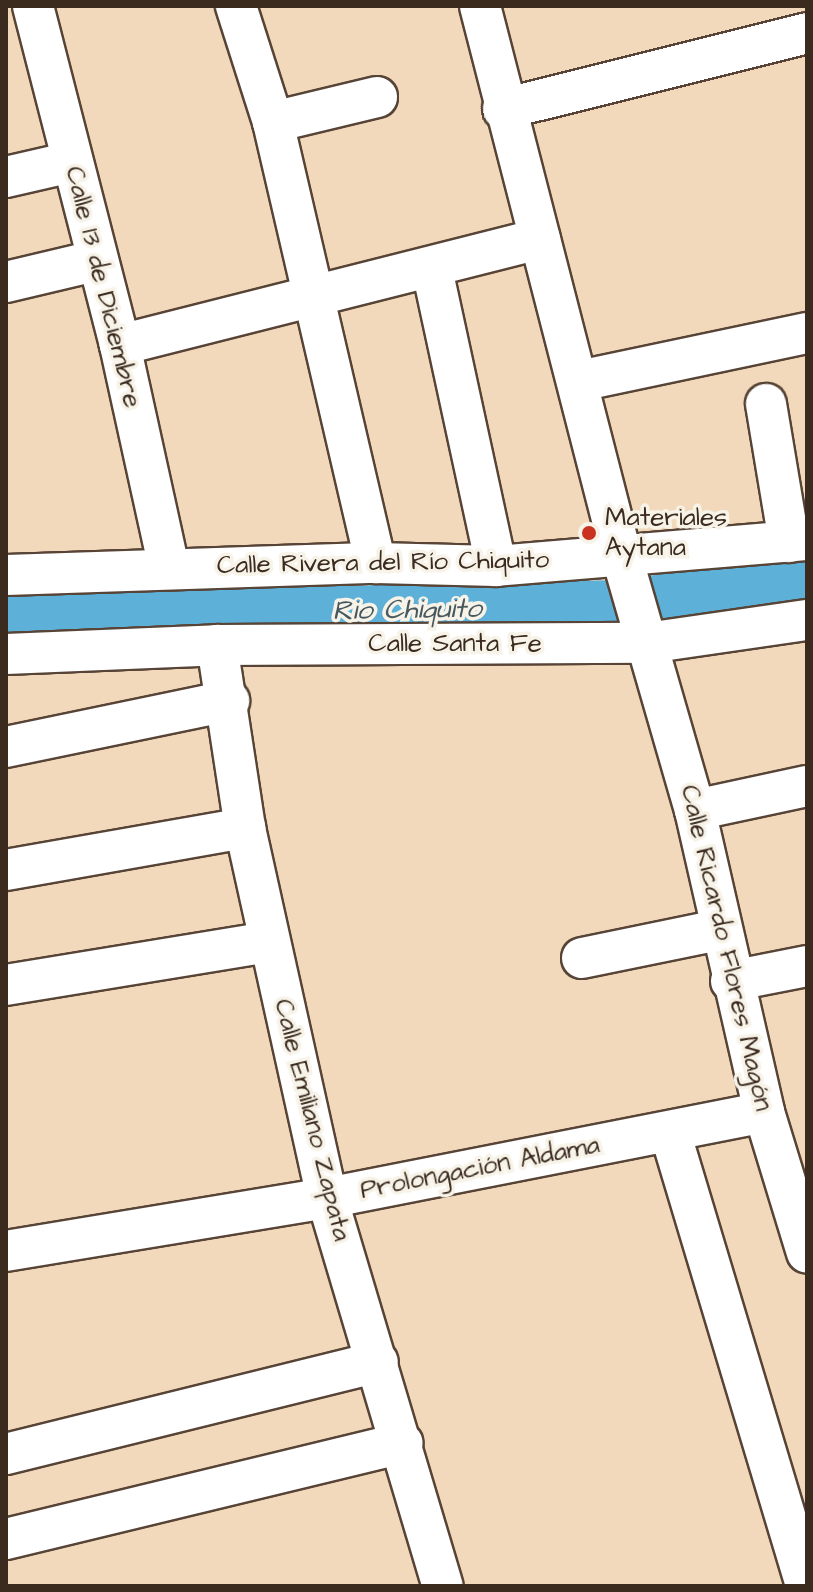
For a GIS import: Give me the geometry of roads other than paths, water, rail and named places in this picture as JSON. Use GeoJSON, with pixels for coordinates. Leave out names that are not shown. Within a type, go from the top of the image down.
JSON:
{"type":"FeatureCollection","features":[{"type":"Feature","properties":{"kind":"street","name":"Calle 13 de Diciembre"},"geometry":{"type":"LineString","coordinates":[[33,6],[95,261],[120,345],[169,568]]}},
{"type":"Feature","properties":{"kind":"street"},"geometry":{"type":"LineString","coordinates":[[236,6],[273,122],[376,563]]}},
{"type":"Feature","properties":{"kind":"street","name":"Calle Ricardo Flores Magón"},"geometry":{"type":"LineString","coordinates":[[480,6],[503,109],[695,810],[719,930],[764,1112],[807,1253]]}},
{"type":"Feature","properties":{"kind":"street"},"geometry":{"type":"LineString","coordinates":[[503,109],[807,33]]}},
{"type":"Feature","properties":{"kind":"street"},"geometry":{"type":"LineString","coordinates":[[273,122],[377,97]]}},
{"type":"Feature","properties":{"kind":"street"},"geometry":{"type":"LineString","coordinates":[[6,177],[71,162]]}},
{"type":"Feature","properties":{"kind":"street"},"geometry":{"type":"LineString","coordinates":[[120,345],[432,269],[540,239]]}},
{"type":"Feature","properties":{"kind":"street"},"geometry":{"type":"LineString","coordinates":[[6,282],[95,261]]}},
{"type":"Feature","properties":{"kind":"street"},"geometry":{"type":"LineString","coordinates":[[432,269],[496,566]]}},
{"type":"Feature","properties":{"kind":"street"},"geometry":{"type":"LineString","coordinates":[[579,381],[807,333]]}},
{"type":"Feature","properties":{"kind":"street"},"geometry":{"type":"LineString","coordinates":[[766,404],[798,541]]}},
{"type":"Feature","properties":{"kind":"street","name":"Calle Rivera del Río Chiquito"},"geometry":{"type":"LineString","coordinates":[[6,575],[376,563],[496,566],[625,561],[798,541]]}},
{"type":"Feature","properties":{"kind":"street","name":"Calle Santa Fe"},"geometry":{"type":"LineString","coordinates":[[6,654],[645,630],[807,620]]}},
{"type":"Feature","properties":{"kind":"street","name":"Calle Emiliano Zapata"},"geometry":{"type":"LineString","coordinates":[[217,645],[229,701],[245,828],[327,1198],[403,1443],[443,1586]]}},
{"type":"Feature","properties":{"kind":"street"},"geometry":{"type":"LineString","coordinates":[[6,747],[229,701]]}},
{"type":"Feature","properties":{"kind":"street"},"geometry":{"type":"LineString","coordinates":[[695,810],[807,786]]}},
{"type":"Feature","properties":{"kind":"street"},"geometry":{"type":"LineString","coordinates":[[6,870],[245,828]]}},
{"type":"Feature","properties":{"kind":"street"},"geometry":{"type":"LineString","coordinates":[[582,958],[719,930]]}},
{"type":"Feature","properties":{"kind":"street"},"geometry":{"type":"LineString","coordinates":[[6,985],[269,942]]}},
{"type":"Feature","properties":{"kind":"street"},"geometry":{"type":"LineString","coordinates":[[731,981],[807,966]]}},
{"type":"Feature","properties":{"kind":"street","name":"Prolongación Aldama"},"geometry":{"type":"LineString","coordinates":[[6,1251],[327,1198],[764,1112]]}},
{"type":"Feature","properties":{"kind":"street"},"geometry":{"type":"LineString","coordinates":[[670,1132],[801,1581]]}},
{"type":"Feature","properties":{"kind":"street"},"geometry":{"type":"LineString","coordinates":[[6,1454],[378,1362]]}},
{"type":"Feature","properties":{"kind":"street"},"geometry":{"type":"LineString","coordinates":[[6,1539],[403,1443]]}},
{"type":"Feature","properties":{"kind":"waterway","name":"Rio Chiquito"},"geometry":{"type":"LineString","coordinates":[[6,618],[621,605],[807,579]]}},
{"type":"Feature","properties":{"kind":"place","name":"Materiales Aytana"},"geometry":{"type":"Point","coordinates":[589,533]}}]}
